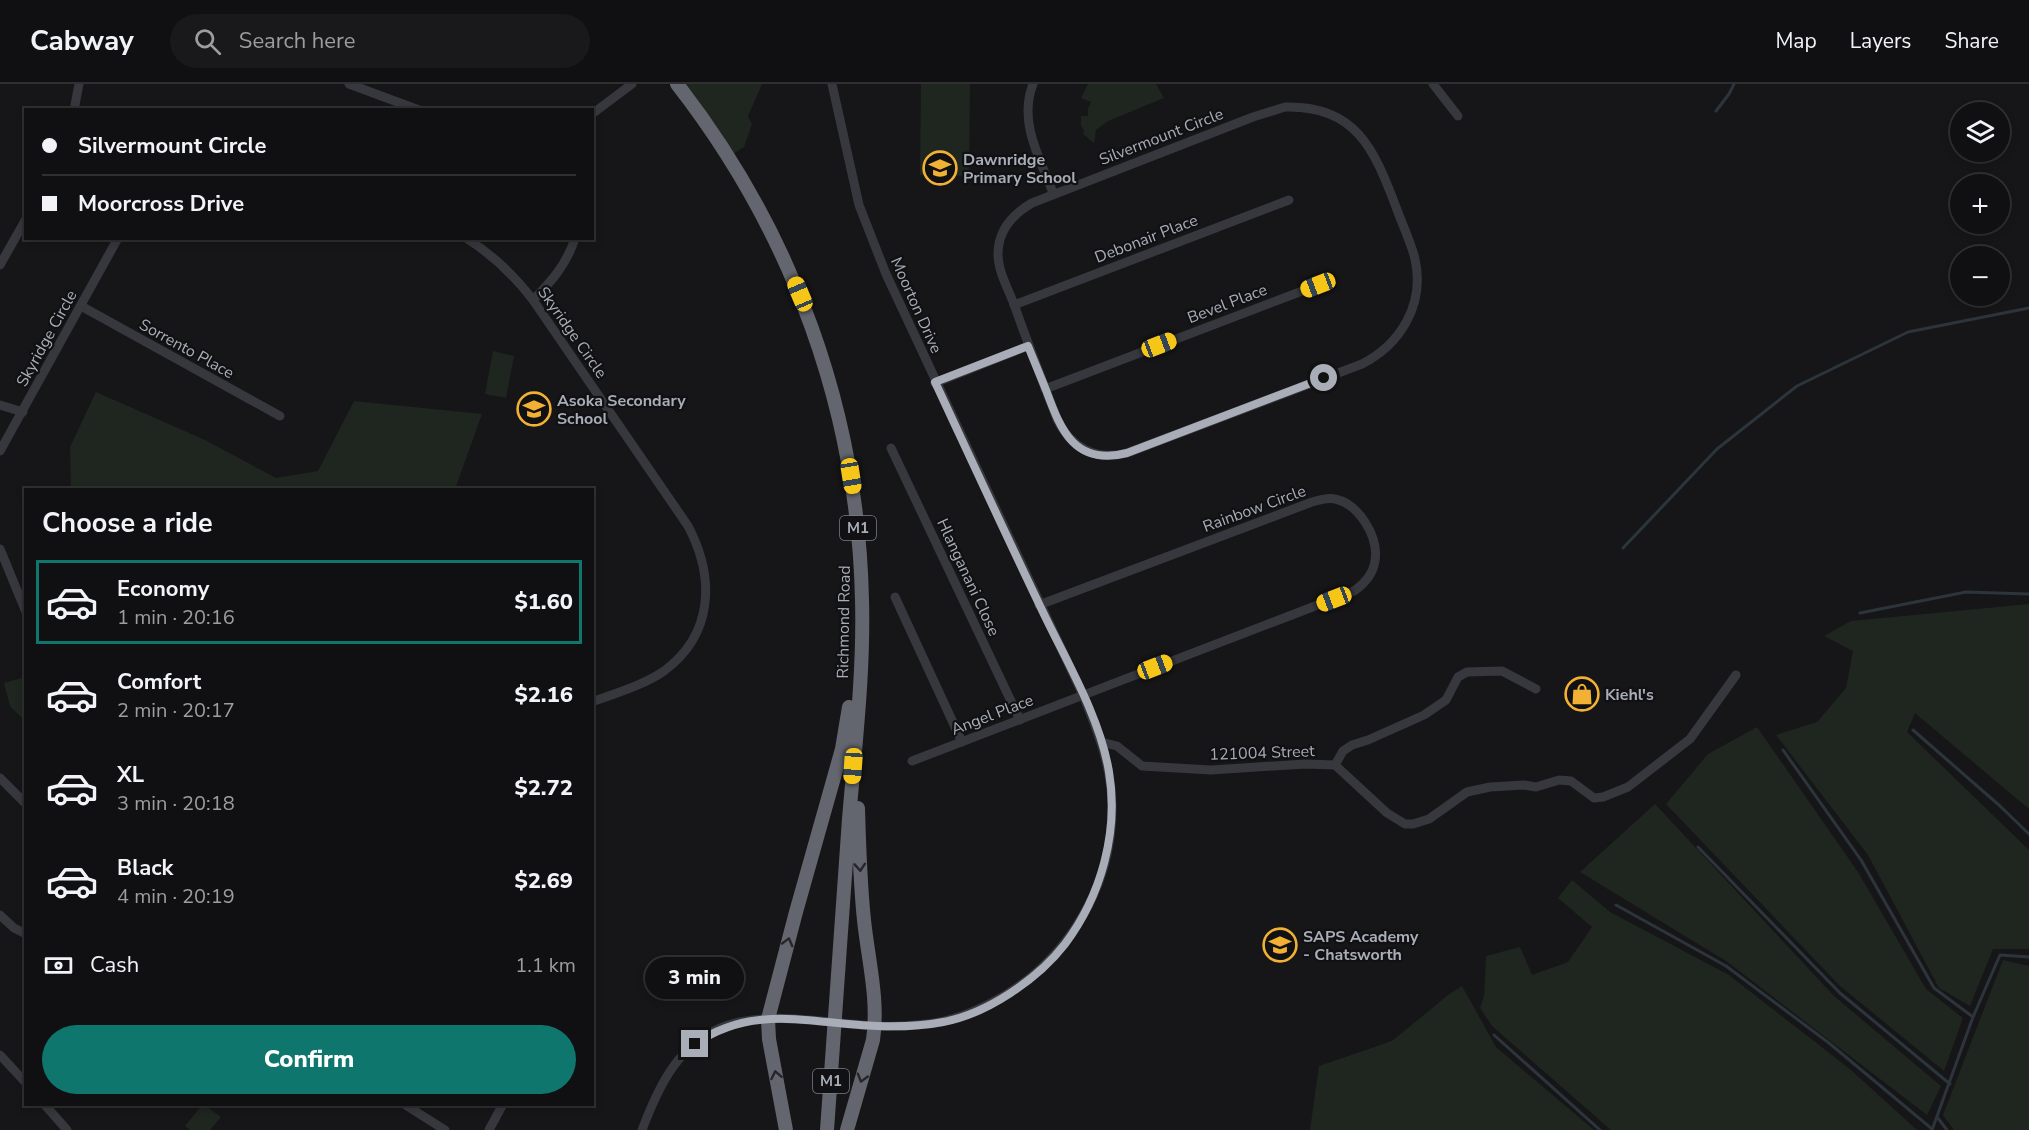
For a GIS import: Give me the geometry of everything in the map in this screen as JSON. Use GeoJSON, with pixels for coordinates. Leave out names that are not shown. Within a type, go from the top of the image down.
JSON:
{"type":"FeatureCollection","features":[{"type":"Feature","properties":{"kind":"highway","name":"Richmond Road"},"geometry":{"type":"LineString","coordinates":[[677,84],[743,179],[780,248],[808,312],[826,367],[848,454],[859,540],[862,601],[856,725],[827,1130]]}},
{"type":"Feature","properties":{"kind":"highway"},"geometry":{"type":"LineString","coordinates":[[786,1130],[769,1039],[768,1019],[842,749],[848,721],[853,657],[862,601]]}},
{"type":"Feature","properties":{"kind":"highway"},"geometry":{"type":"LineString","coordinates":[[847,1130],[875,1026],[863,918],[856,725]]}},
{"type":"Feature","properties":{"kind":"street"},"geometry":{"type":"LineString","coordinates":[[74,108],[79,84]]}},
{"type":"Feature","properties":{"kind":"street"},"geometry":{"type":"LineString","coordinates":[[349,84],[369,87],[415,108]]}},
{"type":"Feature","properties":{"kind":"street"},"geometry":{"type":"LineString","coordinates":[[594,112],[632,84]]}},
{"type":"Feature","properties":{"kind":"street","name":"Moorton Drive"},"geometry":{"type":"LineString","coordinates":[[642,1130],[659,1088],[688,1050],[705,1037],[728,1025],[768,1019],[875,1026],[929,1024],[964,1016],[1013,992],[1058,952],[1082,919],[1098,884],[1108,843],[1111,824],[1110,773],[1101,742],[1083,695],[882,266],[859,205],[832,84]]}},
{"type":"Feature","properties":{"kind":"street"},"geometry":{"type":"LineString","coordinates":[[1033,84],[1027,101],[1028,124],[1053,193]]}},
{"type":"Feature","properties":{"kind":"street"},"geometry":{"type":"LineString","coordinates":[[1433,84],[1458,116]]}},
{"type":"Feature","properties":{"kind":"street","name":"Silvermount Circle"},"geometry":{"type":"LineString","coordinates":[[1285,107],[1303,107],[1324,111],[1348,123],[1367,143],[1377,159],[1415,257],[1418,282],[1414,304],[1407,321],[1393,342],[1373,358],[1127,453],[1102,456],[1076,445],[1062,429],[1014,305],[999,265],[998,254],[1001,235],[1010,219],[1018,211],[1053,193],[1285,107]]}},
{"type":"Feature","properties":{"kind":"street","name":"Debonair Place"},"geometry":{"type":"LineString","coordinates":[[1014,305],[1289,200]]}},
{"type":"Feature","properties":{"kind":"street"},"geometry":{"type":"LineString","coordinates":[[0,265],[24,223]]}},
{"type":"Feature","properties":{"kind":"street","name":"Skyridge Circle"},"geometry":{"type":"LineString","coordinates":[[0,452],[117,240]]}},
{"type":"Feature","properties":{"kind":"street","name":"Skyridge Circle"},"geometry":{"type":"LineString","coordinates":[[469,240],[493,257],[533,300],[688,526],[704,564],[706,595],[704,611],[692,640],[684,652],[657,675],[594,701]]}},
{"type":"Feature","properties":{"kind":"street"},"geometry":{"type":"LineString","coordinates":[[533,300],[565,262],[574,240]]}},
{"type":"Feature","properties":{"kind":"street","name":"Bevel Place"},"geometry":{"type":"LineString","coordinates":[[1046,389],[1318,285]]}},
{"type":"Feature","properties":{"kind":"street","name":"Sorrento Place"},"geometry":{"type":"LineString","coordinates":[[81,306],[280,416]]}},
{"type":"Feature","properties":{"kind":"street"},"geometry":{"type":"LineString","coordinates":[[935,382],[1028,346]]}},
{"type":"Feature","properties":{"kind":"street"},"geometry":{"type":"LineString","coordinates":[[0,405],[22,412]]}},
{"type":"Feature","properties":{"kind":"street","name":"Hlanganani Close"},"geometry":{"type":"LineString","coordinates":[[891,448],[1020,720]]}},
{"type":"Feature","properties":{"kind":"street","name":"Rainbow Circle"},"geometry":{"type":"LineString","coordinates":[[1039,605],[1325,499],[1334,499],[1352,507],[1369,531],[1375,552],[1374,567],[1367,579],[1354,591],[1083,695]]}},
{"type":"Feature","properties":{"kind":"street"},"geometry":{"type":"LineString","coordinates":[[0,549],[24,607]]}},
{"type":"Feature","properties":{"kind":"street"},"geometry":{"type":"LineString","coordinates":[[895,597],[962,741]]}},
{"type":"Feature","properties":{"kind":"street"},"geometry":{"type":"LineString","coordinates":[[1335,765],[1343,751],[1352,745],[1424,715],[1446,700],[1458,677],[1467,672],[1502,671],[1536,689]]}},
{"type":"Feature","properties":{"kind":"street","name":"121004 Street"},"geometry":{"type":"LineString","coordinates":[[1101,742],[1117,746],[1142,766],[1211,770],[1305,764],[1335,765],[1387,813],[1405,824],[1413,824],[1429,819],[1467,792],[1490,787],[1524,785],[1536,787],[1565,780],[1577,784],[1587,795],[1594,798],[1603,797],[1628,787],[1690,739],[1736,675]]}},
{"type":"Feature","properties":{"kind":"street","name":"Angel Place"},"geometry":{"type":"LineString","coordinates":[[912,761],[1083,695]]}},
{"type":"Feature","properties":{"kind":"street"},"geometry":{"type":"LineString","coordinates":[[0,778],[24,802]]}},
{"type":"Feature","properties":{"kind":"street"},"geometry":{"type":"LineString","coordinates":[[0,915],[14,928],[24,933]]}},
{"type":"Feature","properties":{"kind":"street"},"geometry":{"type":"LineString","coordinates":[[0,1055],[24,1081]]}},
{"type":"Feature","properties":{"kind":"street"},"geometry":{"type":"LineString","coordinates":[[46,1106],[67,1130]]}},
{"type":"Feature","properties":{"kind":"street"},"geometry":{"type":"LineString","coordinates":[[407,1106],[445,1130]]}},
{"type":"Feature","properties":{"kind":"street"},"geometry":{"type":"LineString","coordinates":[[489,1130],[502,1106]]}},
{"type":"Feature","properties":{"kind":"shaded area"},"geometry":{"type":"Polygon","coordinates":[[[678,84],[762,84],[748,116],[752,124],[744,147],[730,156],[678,84]]]}},
{"type":"Feature","properties":{"kind":"shaded area"},"geometry":{"type":"Polygon","coordinates":[[[921,84],[970,84],[969,176],[920,175],[921,84]]]}},
{"type":"Feature","properties":{"kind":"shaded area"},"geometry":{"type":"Polygon","coordinates":[[[1088,84],[1156,84],[1164,98],[1108,121],[1096,130],[1094,143],[1083,134],[1084,130],[1081,126],[1081,116],[1088,116],[1091,102],[1081,98],[1088,84]]]}},
{"type":"Feature","properties":{"kind":"shaded area"},"geometry":{"type":"Polygon","coordinates":[[[493,351],[514,356],[506,398],[485,394],[493,351]]]}},
{"type":"Feature","properties":{"kind":"shaded area"},"geometry":{"type":"Polygon","coordinates":[[[96,392],[205,440],[276,478],[318,471],[354,401],[482,414],[455,488],[71,488],[70,447],[96,392]]]}},
{"type":"Feature","properties":{"kind":"shaded area"},"geometry":{"type":"Polygon","coordinates":[[[2029,604],[2029,809],[1915,713],[1907,732],[2029,850],[2029,949],[1993,949],[1970,1006],[1939,988],[1868,855],[1776,735],[1817,722],[1846,688],[1853,651],[1824,636],[1851,621],[2029,604]]]}},
{"type":"Feature","properties":{"kind":"shaded area"},"geometry":{"type":"Polygon","coordinates":[[[24,678],[24,720],[10,706],[4,683],[24,678]]]}},
{"type":"Feature","properties":{"kind":"shaded area"},"geometry":{"type":"Polygon","coordinates":[[[1757,727],[1858,872],[1926,989],[1963,1018],[1944,1071],[1840,986],[1666,804],[1708,754],[1757,727]]]}},
{"type":"Feature","properties":{"kind":"shaded area"},"geometry":{"type":"Polygon","coordinates":[[[1655,804],[1834,996],[1941,1086],[1927,1115],[1726,961],[1580,872],[1655,804]]]}},
{"type":"Feature","properties":{"kind":"shaded area"},"geometry":{"type":"Polygon","coordinates":[[[1572,880],[1610,912],[1729,975],[1851,1070],[1917,1130],[1611,1130],[1492,1026],[1480,1008],[1484,996],[1486,956],[1520,947],[1532,975],[1568,962],[1592,927],[1558,898],[1572,880]]]}},
{"type":"Feature","properties":{"kind":"shaded area"},"geometry":{"type":"Polygon","coordinates":[[[2003,960],[2029,966],[2029,1130],[1954,1130],[1943,1115],[2003,960]]]}},
{"type":"Feature","properties":{"kind":"shaded area"},"geometry":{"type":"Polygon","coordinates":[[[1462,986],[1496,1047],[1594,1130],[1310,1130],[1319,1066],[1392,1041],[1462,986]]]}},
{"type":"Feature","properties":{"kind":"shaded area"},"geometry":{"type":"Polygon","coordinates":[[[201,1106],[206,1106],[221,1117],[210,1130],[190,1130],[185,1126],[201,1106]]]}},
{"type":"Feature","properties":{"kind":"waterway"},"geometry":{"type":"LineString","coordinates":[[1716,111],[1734,84]]}},
{"type":"Feature","properties":{"kind":"waterway"},"geometry":{"type":"LineString","coordinates":[[1623,548],[1717,449],[1797,386],[1908,332],[2029,308]]}},
{"type":"Feature","properties":{"kind":"waterway"},"geometry":{"type":"LineString","coordinates":[[1860,613],[1966,592],[2029,594]]}},
{"type":"Feature","properties":{"kind":"waterway"},"geometry":{"type":"LineString","coordinates":[[1913,730],[2029,834]]}},
{"type":"Feature","properties":{"kind":"waterway"},"geometry":{"type":"LineString","coordinates":[[1783,750],[1861,860],[1934,988],[1973,1017]]}},
{"type":"Feature","properties":{"kind":"waterway"},"geometry":{"type":"LineString","coordinates":[[1698,847],[1840,993],[1950,1084]]}},
{"type":"Feature","properties":{"kind":"waterway"},"geometry":{"type":"LineString","coordinates":[[1616,905],[1726,966],[1829,1043],[1932,1129]]}},
{"type":"Feature","properties":{"kind":"waterway"},"geometry":{"type":"LineString","coordinates":[[1932,1130],[1973,1017],[2000,955],[2029,957]]}},
{"type":"Feature","properties":{"kind":"waterway"},"geometry":{"type":"LineString","coordinates":[[1494,1035],[1600,1130]]}},
{"type":"Feature","properties":{"kind":"waterway"},"geometry":{"type":"LineString","coordinates":[[1937,1117],[1947,1130]]}},
{"type":"Feature","properties":{"kind":"place","name":"Dawnridge Primary School"},"geometry":{"type":"Point","coordinates":[940,168]}},
{"type":"Feature","properties":{"kind":"place","name":"Asoka Secondary School"},"geometry":{"type":"Point","coordinates":[534,409]}},
{"type":"Feature","properties":{"kind":"place","name":"Kiehl's"},"geometry":{"type":"Point","coordinates":[1582,694]}},
{"type":"Feature","properties":{"kind":"place","name":"SAPS Academy - Chatsworth"},"geometry":{"type":"Point","coordinates":[1280,945]}},
{"type":"Feature","properties":{"kind":"route"},"geometry":{"type":"LineString","coordinates":[[695,1044],[728,1025],[752,1020],[897,1026],[929,1024],[964,1016],[1013,992],[1045,965],[1058,952],[1082,919],[1098,884],[1108,843],[1112,808],[1110,773],[1106,755],[1083,695],[935,382],[1028,346],[1057,419],[1068,438],[1084,450],[1102,456],[1112,456],[1127,453],[1324,378]]}}]}
